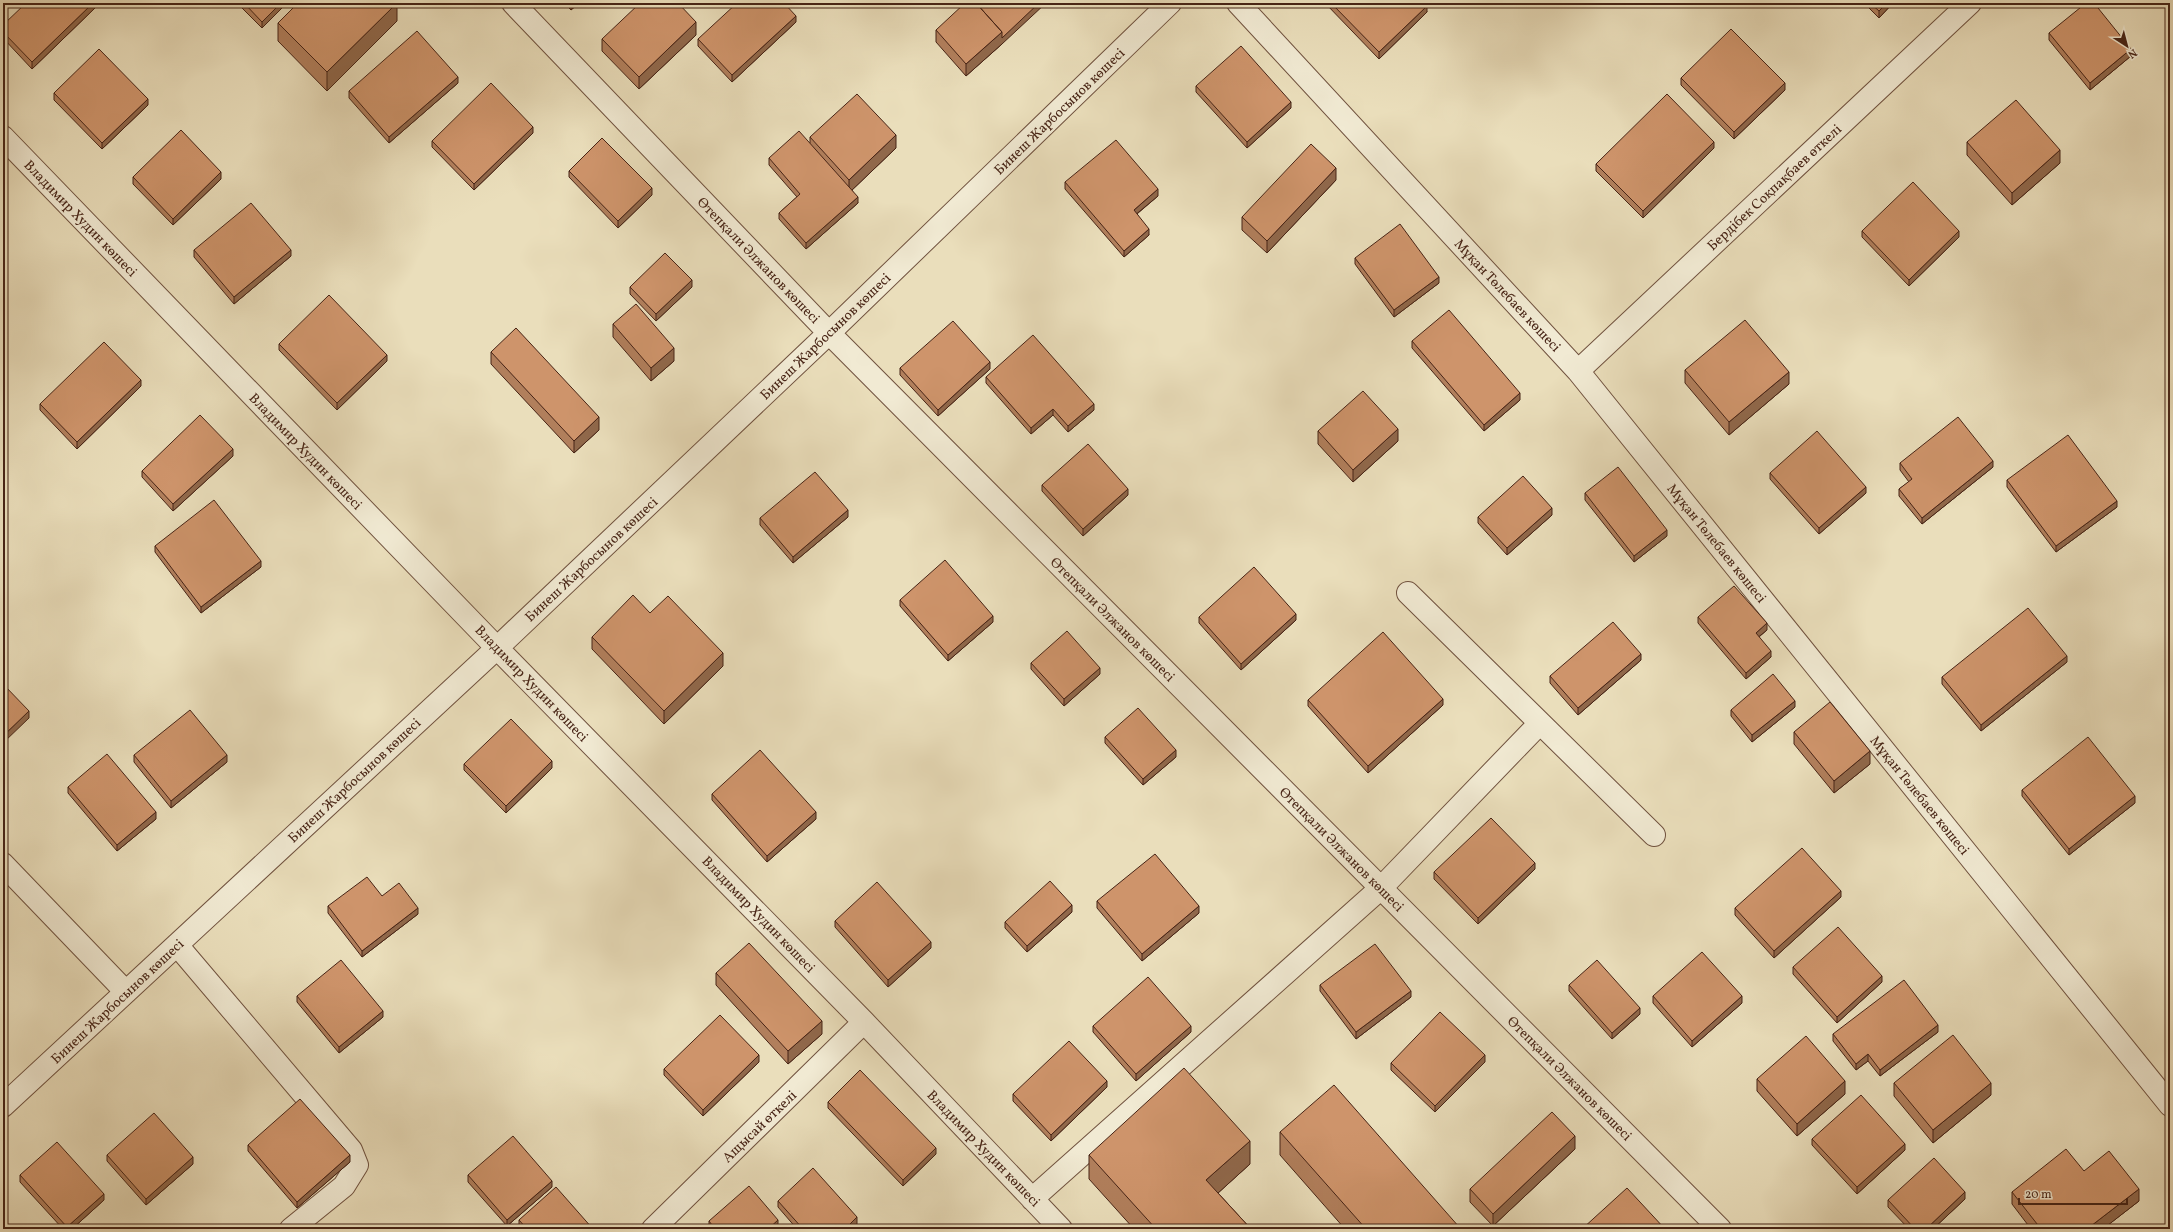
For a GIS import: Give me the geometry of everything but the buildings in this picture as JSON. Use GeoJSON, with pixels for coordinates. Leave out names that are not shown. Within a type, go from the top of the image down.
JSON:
{"type":"FeatureCollection","features":[{"type":"Feature","properties":{"kind":"street","name":"Өтепқали Әлжанов көшесі"},"geometry":{"type":"LineString","coordinates":[[513,3],[829,333],[1720,1229]]}},
{"type":"Feature","properties":{"kind":"street","name":"Бинеш Жарбосынов көшесі"},"geometry":{"type":"LineString","coordinates":[[3,1106],[497,648],[829,333],[1170,3]]}},
{"type":"Feature","properties":{"kind":"street","name":"Мұқан Төлебаев көшесі"},"geometry":{"type":"LineString","coordinates":[[1238,3],[1578,371],[2170,1104]]}},
{"type":"Feature","properties":{"kind":"street","name":"Бердібек Соқпақбаев өткелі"},"geometry":{"type":"LineString","coordinates":[[1578,371],[1970,3]]}},
{"type":"Feature","properties":{"kind":"street","name":"Владимир Худин көшесі"},"geometry":{"type":"LineString","coordinates":[[3,137],[497,648],[864,1022],[1061,1229]]}},
{"type":"Feature","properties":{"kind":"street"},"geometry":{"type":"LineString","coordinates":[[1408,593],[1654,835]]}},
{"type":"Feature","properties":{"kind":"street"},"geometry":{"type":"LineString","coordinates":[[1032,1199],[1381,888],[1540,723]]}},
{"type":"Feature","properties":{"kind":"street"},"geometry":{"type":"LineString","coordinates":[[3,864],[126,992]]}},
{"type":"Feature","properties":{"kind":"street"},"geometry":{"type":"LineString","coordinates":[[177,945],[351,1150],[357,1165],[344,1186],[291,1229]]}},
{"type":"Feature","properties":{"kind":"street","name":"Ащысай өткелі"},"geometry":{"type":"LineString","coordinates":[[653,1229],[864,1022]]}}]}
